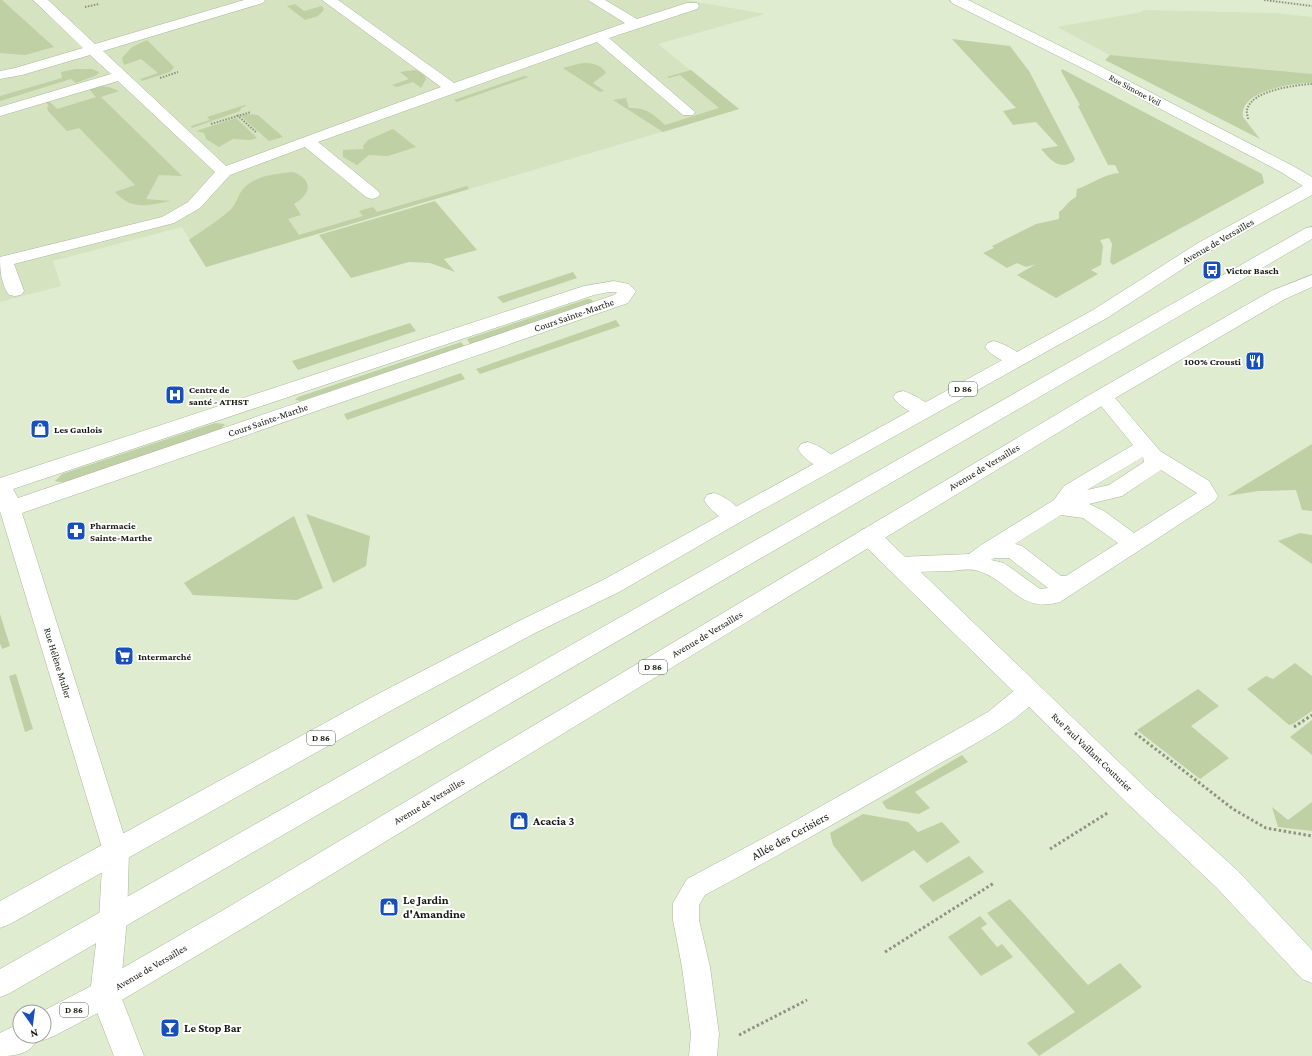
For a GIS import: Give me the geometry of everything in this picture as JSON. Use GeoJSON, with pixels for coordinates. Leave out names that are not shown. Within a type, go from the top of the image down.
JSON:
{"type":"FeatureCollection","features":[{"type":"Feature","properties":{"kind":"main road","name":"Rue Simone Veil"},"geometry":{"type":"LineString","coordinates":[[957,0],[1098,71],[1312,184]]}},
{"type":"Feature","properties":{"kind":"main road","name":"Avenue de Versailles"},"geometry":{"type":"LineString","coordinates":[[0,915],[383,704],[527,627],[611,586],[734,516],[1100,314],[1204,247],[1312,188]]}},
{"type":"Feature","properties":{"kind":"main road","name":"Avenue de Versailles"},"geometry":{"type":"LineString","coordinates":[[52,1022],[105,994],[1103,396],[1278,294],[1312,280]]}},
{"type":"Feature","properties":{"kind":"main road","name":"Cours Sainte-Marthe"},"geometry":{"type":"LineString","coordinates":[[611,286],[622,287],[627,291],[621,299],[4,490],[590,290],[611,286]]}},
{"type":"Feature","properties":{"kind":"main road","name":"Rue Hélène Muller"},"geometry":{"type":"LineString","coordinates":[[4,490],[116,851]]}},
{"type":"Feature","properties":{"kind":"main road","name":"Rue Paul Vaillant Couturier"},"geometry":{"type":"LineString","coordinates":[[869,536],[1137,796],[1227,879],[1312,970]]}},
{"type":"Feature","properties":{"kind":"main road","name":"Avenue de Versailles"},"geometry":{"type":"LineString","coordinates":[[105,994],[113,919],[116,851]]}},
{"type":"Feature","properties":{"kind":"main road"},"geometry":{"type":"LineString","coordinates":[[105,994],[128,1056]]}},
{"type":"Feature","properties":{"kind":"main road"},"geometry":{"type":"LineString","coordinates":[[0,1049],[12,1042]]}},
{"type":"Feature","properties":{"kind":"lane"},"geometry":{"type":"LineString","coordinates":[[40,0],[224,172]]}},
{"type":"Feature","properties":{"kind":"lane"},"geometry":{"type":"LineString","coordinates":[[0,75],[17,72],[258,0]]}},
{"type":"Feature","properties":{"kind":"lane"},"geometry":{"type":"LineString","coordinates":[[329,0],[452,88]]}},
{"type":"Feature","properties":{"kind":"lane"},"geometry":{"type":"LineString","coordinates":[[595,0],[636,24]]}},
{"type":"Feature","properties":{"kind":"lane"},"geometry":{"type":"LineString","coordinates":[[15,291],[5,261],[168,220],[194,205],[224,172],[452,88],[692,6]]}},
{"type":"Feature","properties":{"kind":"lane"},"geometry":{"type":"LineString","coordinates":[[599,37],[688,112]]}},
{"type":"Feature","properties":{"kind":"lane"},"geometry":{"type":"LineString","coordinates":[[0,65],[17,72]]}},
{"type":"Feature","properties":{"kind":"lane"},"geometry":{"type":"LineString","coordinates":[[0,80],[17,72]]}},
{"type":"Feature","properties":{"kind":"lane"},"geometry":{"type":"LineString","coordinates":[[0,112],[120,76]]}},
{"type":"Feature","properties":{"kind":"lane"},"geometry":{"type":"LineString","coordinates":[[307,141],[372,194]]}},
{"type":"Feature","properties":{"kind":"lane"},"geometry":{"type":"LineString","coordinates":[[0,984],[1312,232]]}},
{"type":"Feature","properties":{"kind":"lane"},"geometry":{"type":"LineString","coordinates":[[994,347],[1016,360]]}},
{"type":"Feature","properties":{"kind":"lane"},"geometry":{"type":"LineString","coordinates":[[899,565],[1014,551],[1051,580],[1057,583],[1069,585],[1208,496],[1208,492],[1202,486],[1149,451],[1103,396]]}},
{"type":"Feature","properties":{"kind":"lane"},"geometry":{"type":"LineString","coordinates":[[903,397],[924,411]]}},
{"type":"Feature","properties":{"kind":"lane"},"geometry":{"type":"LineString","coordinates":[[808,449],[829,464]]}},
{"type":"Feature","properties":{"kind":"lane"},"geometry":{"type":"LineString","coordinates":[[982,556],[1059,506],[1115,491],[1155,465],[1149,451]]}},
{"type":"Feature","properties":{"kind":"lane"},"geometry":{"type":"LineString","coordinates":[[714,500],[734,516]]}},
{"type":"Feature","properties":{"kind":"lane"},"geometry":{"type":"LineString","coordinates":[[1059,506],[1082,509],[1092,514],[1122,537],[1134,543]]}},
{"type":"Feature","properties":{"kind":"lane","name":"Allée des Cerisiers"},"geometry":{"type":"LineString","coordinates":[[703,1055],[705,1034],[696,967],[686,920],[686,903],[696,887],[795,834],[996,719],[1030,692]]}},
{"type":"Feature","properties":{"kind":"path"},"geometry":{"type":"LineString","coordinates":[[1264,0],[1312,6]]}},
{"type":"Feature","properties":{"kind":"path"},"geometry":{"type":"LineString","coordinates":[[1250,124],[1246,115],[1248,106],[1264,93],[1283,87],[1312,84]]}},
{"type":"Feature","properties":{"kind":"path"},"geometry":{"type":"LineString","coordinates":[[182,134],[251,112]]}},
{"type":"Feature","properties":{"kind":"path"},"geometry":{"type":"LineString","coordinates":[[1294,727],[1312,715]]}},
{"type":"Feature","properties":{"kind":"path"},"geometry":{"type":"LineString","coordinates":[[1135,732],[1233,809],[1266,828],[1312,836]]}},
{"type":"Feature","properties":{"kind":"path"},"geometry":{"type":"LineString","coordinates":[[1050,849],[1111,811]]}},
{"type":"Feature","properties":{"kind":"path"},"geometry":{"type":"LineString","coordinates":[[885,952],[938,920],[994,883]]}},
{"type":"Feature","properties":{"kind":"path"},"geometry":{"type":"LineString","coordinates":[[703,1055],[807,1000]]}},
{"type":"Feature","properties":{"kind":"shaded area"},"geometry":{"type":"Polygon","coordinates":[[[0,0],[686,0],[765,14],[658,44],[739,109],[206,267],[182,227],[53,261],[61,286],[0,302],[0,0]]]}},
{"type":"Feature","properties":{"kind":"shaded area"},"geometry":{"type":"Polygon","coordinates":[[[0,0],[2,0],[54,47],[25,55],[0,53],[0,0]]]}},
{"type":"Feature","properties":{"kind":"shaded area"},"geometry":{"type":"Polygon","coordinates":[[[295,4],[304,11],[322,6],[324,10],[318,16],[305,20],[287,6],[295,4]]]}},
{"type":"Feature","properties":{"kind":"shaded area"},"geometry":{"type":"Polygon","coordinates":[[[1143,10],[1276,13],[1312,17],[1312,74],[1110,55],[1057,27],[1142,12],[1143,10]]]}},
{"type":"Feature","properties":{"kind":"shaded area"},"geometry":{"type":"Polygon","coordinates":[[[952,39],[1010,46],[1029,71],[1075,159],[1073,162],[1063,165],[1055,163],[1041,149],[1058,146],[1036,122],[1013,125],[1003,111],[1016,108],[952,39]]]}},
{"type":"Feature","properties":{"kind":"shaded area"},"geometry":{"type":"Polygon","coordinates":[[[147,40],[174,67],[170,72],[142,81],[140,79],[158,73],[141,59],[124,65],[122,58],[132,47],[147,40]]]}},
{"type":"Feature","properties":{"kind":"shaded area"},"geometry":{"type":"Polygon","coordinates":[[[1110,55],[1312,74],[1312,83],[1304,83],[1269,90],[1258,94],[1250,100],[1244,108],[1243,117],[1260,139],[1105,60],[1110,55]]]}},
{"type":"Feature","properties":{"kind":"shaded area"},"geometry":{"type":"Polygon","coordinates":[[[582,63],[596,65],[604,70],[606,73],[593,83],[604,91],[600,92],[563,68],[582,63]]]}},
{"type":"Feature","properties":{"kind":"shaded area"},"geometry":{"type":"Polygon","coordinates":[[[75,69],[92,69],[99,72],[97,75],[76,83],[71,79],[0,101],[0,96],[62,78],[61,72],[75,69]]]}},
{"type":"Feature","properties":{"kind":"shaded area"},"geometry":{"type":"Polygon","coordinates":[[[1062,69],[1262,174],[1264,183],[1113,265],[1110,262],[1112,244],[1109,238],[1100,240],[1103,246],[1101,265],[1091,270],[1098,274],[1056,298],[1017,275],[1036,264],[1026,267],[1017,263],[1007,268],[983,253],[994,248],[992,246],[1036,224],[1059,219],[1059,212],[1076,197],[1077,189],[1108,175],[1119,173],[1115,165],[1108,165],[1078,106],[1080,105],[1061,71],[1062,69]]]}},
{"type":"Feature","properties":{"kind":"shaded area"},"geometry":{"type":"Polygon","coordinates":[[[415,70],[422,73],[426,79],[421,88],[413,82],[397,87],[392,85],[409,79],[400,72],[415,70]]]}},
{"type":"Feature","properties":{"kind":"shaded area"},"geometry":{"type":"Polygon","coordinates":[[[691,70],[739,109],[663,132],[613,100],[626,98],[629,108],[645,110],[665,125],[719,108],[680,75],[669,78],[667,77],[691,70]]]}},
{"type":"Feature","properties":{"kind":"shaded area"},"geometry":{"type":"Polygon","coordinates":[[[524,76],[529,77],[457,102],[454,100],[524,76]]]}},
{"type":"Feature","properties":{"kind":"shaded area"},"geometry":{"type":"Polygon","coordinates":[[[100,86],[109,87],[119,91],[101,97],[182,176],[159,175],[146,199],[171,201],[141,205],[128,202],[121,198],[115,192],[135,185],[79,128],[67,131],[48,111],[47,107],[49,106],[46,102],[49,101],[57,109],[96,97],[89,89],[100,86]]]}},
{"type":"Feature","properties":{"kind":"shaded area"},"geometry":{"type":"Polygon","coordinates":[[[245,105],[246,106],[241,108],[240,111],[192,128],[191,126],[210,120],[207,117],[245,105]]]}},
{"type":"Feature","properties":{"kind":"shaded area"},"geometry":{"type":"Polygon","coordinates":[[[246,114],[258,115],[283,137],[269,141],[241,116],[246,114]]]}},
{"type":"Feature","properties":{"kind":"shaded area"},"geometry":{"type":"Polygon","coordinates":[[[236,118],[257,138],[250,140],[233,139],[219,147],[206,139],[204,133],[196,131],[236,118]]]}},
{"type":"Feature","properties":{"kind":"shaded area"},"geometry":{"type":"Polygon","coordinates":[[[393,129],[416,147],[388,156],[369,155],[357,165],[343,157],[343,150],[364,149],[363,146],[368,140],[393,129]]]}},
{"type":"Feature","properties":{"kind":"shaded area"},"geometry":{"type":"Polygon","coordinates":[[[293,172],[300,175],[304,179],[308,187],[304,196],[294,204],[301,215],[288,219],[299,235],[363,216],[359,211],[373,207],[377,212],[467,186],[469,189],[206,267],[189,240],[230,210],[241,191],[248,184],[266,176],[293,172]]]}},
{"type":"Feature","properties":{"kind":"shaded area"},"geometry":{"type":"Polygon","coordinates":[[[435,201],[477,250],[444,259],[455,272],[430,263],[409,262],[351,278],[319,235],[435,201]]]}},
{"type":"Feature","properties":{"kind":"shaded area"},"geometry":{"type":"Polygon","coordinates":[[[573,272],[577,278],[503,303],[497,297],[573,272]]]}},
{"type":"Feature","properties":{"kind":"shaded area"},"geometry":{"type":"Polygon","coordinates":[[[587,299],[591,299],[593,302],[470,344],[467,339],[587,299]]]}},
{"type":"Feature","properties":{"kind":"shaded area"},"geometry":{"type":"Polygon","coordinates":[[[616,320],[620,326],[480,374],[476,369],[616,320]]]}},
{"type":"Feature","properties":{"kind":"shaded area"},"geometry":{"type":"Polygon","coordinates":[[[410,323],[416,331],[298,370],[292,361],[410,323]]]}},
{"type":"Feature","properties":{"kind":"shaded area"},"geometry":{"type":"Polygon","coordinates":[[[461,342],[464,346],[301,401],[295,400],[298,397],[461,342]]]}},
{"type":"Feature","properties":{"kind":"shaded area"},"geometry":{"type":"Polygon","coordinates":[[[461,373],[465,379],[347,420],[344,414],[461,373]]]}},
{"type":"Feature","properties":{"kind":"shaded area"},"geometry":{"type":"Polygon","coordinates":[[[215,423],[225,424],[219,431],[65,483],[55,481],[62,474],[215,423]]]}},
{"type":"Feature","properties":{"kind":"shaded area"},"geometry":{"type":"Polygon","coordinates":[[[1312,444],[1312,511],[1302,510],[1296,490],[1258,491],[1227,496],[1312,444]]]}},
{"type":"Feature","properties":{"kind":"shaded area"},"geometry":{"type":"Polygon","coordinates":[[[306,514],[370,536],[366,566],[333,583],[306,514]]]}},
{"type":"Feature","properties":{"kind":"shaded area"},"geometry":{"type":"Polygon","coordinates":[[[294,516],[323,588],[297,600],[193,595],[184,583],[294,516]]]}},
{"type":"Feature","properties":{"kind":"shaded area"},"geometry":{"type":"Polygon","coordinates":[[[1300,533],[1312,535],[1312,564],[1278,541],[1300,533]]]}},
{"type":"Feature","properties":{"kind":"shaded area"},"geometry":{"type":"Polygon","coordinates":[[[0,614],[10,646],[2,649],[0,643],[0,614]]]}},
{"type":"Feature","properties":{"kind":"shaded area"},"geometry":{"type":"Polygon","coordinates":[[[1295,663],[1312,676],[1312,711],[1293,724],[1289,725],[1247,689],[1266,676],[1273,679],[1295,663]]]}},
{"type":"Feature","properties":{"kind":"shaded area"},"geometry":{"type":"Polygon","coordinates":[[[16,674],[33,729],[25,732],[9,676],[16,674]]]}},
{"type":"Feature","properties":{"kind":"shaded area"},"geometry":{"type":"Polygon","coordinates":[[[1198,689],[1219,706],[1191,726],[1229,758],[1200,779],[1137,730],[1198,689]]]}},
{"type":"Feature","properties":{"kind":"shaded area"},"geometry":{"type":"Polygon","coordinates":[[[1312,720],[1312,755],[1290,737],[1312,720]]]}},
{"type":"Feature","properties":{"kind":"shaded area"},"geometry":{"type":"Polygon","coordinates":[[[962,755],[968,762],[915,792],[930,808],[919,814],[887,809],[882,802],[962,755]]]}},
{"type":"Feature","properties":{"kind":"shaded area"},"geometry":{"type":"Polygon","coordinates":[[[1312,802],[1312,831],[1278,827],[1272,807],[1288,820],[1312,802]]]}},
{"type":"Feature","properties":{"kind":"shaded area"},"geometry":{"type":"Polygon","coordinates":[[[863,814],[908,822],[918,832],[942,822],[960,842],[927,863],[914,850],[862,882],[833,845],[830,833],[863,814]]]}},
{"type":"Feature","properties":{"kind":"shaded area"},"geometry":{"type":"Polygon","coordinates":[[[969,856],[984,872],[933,902],[919,886],[969,856]]]}},
{"type":"Feature","properties":{"kind":"shaded area"},"geometry":{"type":"Polygon","coordinates":[[[1010,899],[1088,985],[1120,963],[1142,987],[1039,1056],[1027,1043],[1075,1012],[987,913],[1010,899]]]}},
{"type":"Feature","properties":{"kind":"shaded area"},"geometry":{"type":"Polygon","coordinates":[[[980,916],[987,924],[981,928],[997,947],[1002,944],[1013,957],[981,976],[948,937],[980,916]]]}},
{"type":"Feature","properties":{"kind":"place","name":"Victor Basch"},"geometry":{"type":"Point","coordinates":[1212,270]}},
{"type":"Feature","properties":{"kind":"place","name":"100% Crousti"},"geometry":{"type":"Point","coordinates":[1255,361]}},
{"type":"Feature","properties":{"kind":"place","name":"Centre de santé - ATHST"},"geometry":{"type":"Point","coordinates":[175,395]}},
{"type":"Feature","properties":{"kind":"place","name":"Les Gaulois"},"geometry":{"type":"Point","coordinates":[40,429]}},
{"type":"Feature","properties":{"kind":"place","name":"Pharmacie Sainte-Marthe"},"geometry":{"type":"Point","coordinates":[76,531]}},
{"type":"Feature","properties":{"kind":"place","name":"Intermarché"},"geometry":{"type":"Point","coordinates":[124,656]}},
{"type":"Feature","properties":{"kind":"place","name":"Acacia 3"},"geometry":{"type":"Point","coordinates":[519,821]}},
{"type":"Feature","properties":{"kind":"place","name":"Le Jardin d'Amandine"},"geometry":{"type":"Point","coordinates":[389,907]}},
{"type":"Feature","properties":{"kind":"place","name":"Le Stop Bar"},"geometry":{"type":"Point","coordinates":[170,1028]}}]}
